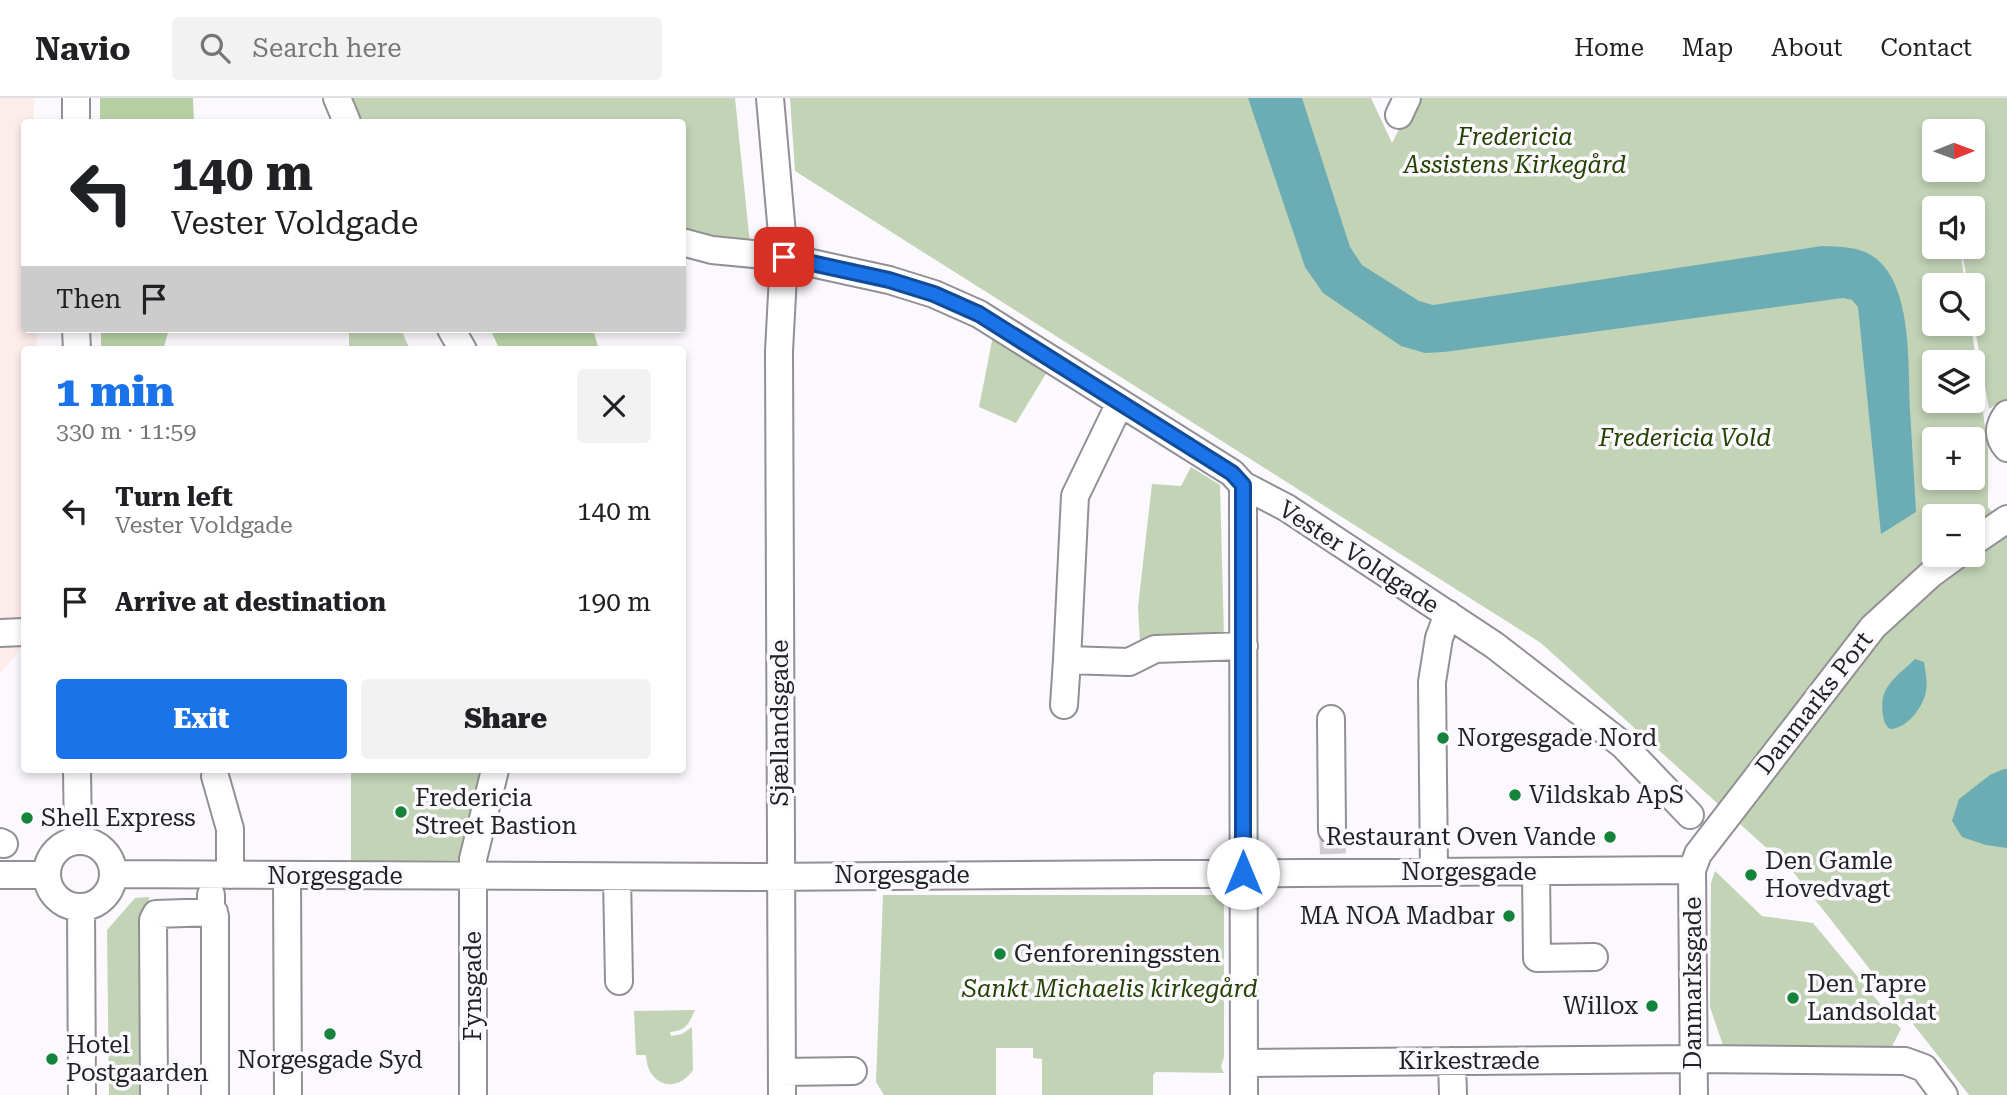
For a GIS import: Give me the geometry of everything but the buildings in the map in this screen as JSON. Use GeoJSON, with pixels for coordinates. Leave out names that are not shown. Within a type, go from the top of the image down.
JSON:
{"type":"FeatureCollection","features":[{"type":"Feature","properties":{"kind":"street"},"geometry":{"type":"LineString","coordinates":[[75,98],[76,119]]}},
{"type":"Feature","properties":{"kind":"street"},"geometry":{"type":"LineString","coordinates":[[337,98],[346,119]]}},
{"type":"Feature","properties":{"kind":"street","name":"Sjællandsgade"},"geometry":{"type":"LineString","coordinates":[[754,98],[776,256]]}},
{"type":"Feature","properties":{"kind":"street","name":"Sjællandsgade"},"geometry":{"type":"LineString","coordinates":[[770,98],[779,351],[782,1074]]}},
{"type":"Feature","properties":{"kind":"street","name":"Vester Voldgade"},"geometry":{"type":"LineString","coordinates":[[686,243],[712,250],[776,256],[889,280],[934,294],[979,314],[1232,473],[1243,485],[1287,508],[1494,645],[1623,745],[1690,815]]}},
{"type":"Feature","properties":{"kind":"street"},"geometry":{"type":"LineString","coordinates":[[1065,705],[1075,496],[1120,403]]}},
{"type":"Feature","properties":{"kind":"street"},"geometry":{"type":"LineString","coordinates":[[2007,414],[2001,423],[2000,433],[2007,449]]}},
{"type":"Feature","properties":{"kind":"street"},"geometry":{"type":"LineString","coordinates":[[1243,485],[1244,1095]]}},
{"type":"Feature","properties":{"kind":"street"},"geometry":{"type":"LineString","coordinates":[[1985,534],[2007,519]]}},
{"type":"Feature","properties":{"kind":"street","name":"Danmarks Port"},"geometry":{"type":"LineString","coordinates":[[1692,870],[1701,850],[1873,627],[1941,567]]}},
{"type":"Feature","properties":{"kind":"street"},"geometry":{"type":"LineString","coordinates":[[1434,872],[1432,682],[1439,638],[1448,614]]}},
{"type":"Feature","properties":{"kind":"street"},"geometry":{"type":"LineString","coordinates":[[0,633],[21,632]]}},
{"type":"Feature","properties":{"kind":"street"},"geometry":{"type":"LineString","coordinates":[[1067,660],[1129,662],[1155,649],[1244,646]]}},
{"type":"Feature","properties":{"kind":"street"},"geometry":{"type":"LineString","coordinates":[[1331,719],[1333,852]]}},
{"type":"Feature","properties":{"kind":"street"},"geometry":{"type":"LineString","coordinates":[[77,773],[78,841]]}},
{"type":"Feature","properties":{"kind":"street","name":"Fynsgade"},"geometry":{"type":"LineString","coordinates":[[473,1095],[473,859],[494,773]]}},
{"type":"Feature","properties":{"kind":"street"},"geometry":{"type":"LineString","coordinates":[[215,776],[230,829],[211,906],[215,915],[215,1095]]}},
{"type":"Feature","properties":{"kind":"street"},"geometry":{"type":"LineString","coordinates":[[78,841],[87,842],[102,850],[113,874],[104,897],[81,908],[72,907],[57,898],[48,883],[47,875],[48,866],[56,852],[62,846],[78,841]]}},
{"type":"Feature","properties":{"kind":"street","name":"Norgesgade"},"geometry":{"type":"LineString","coordinates":[[113,874],[617,877],[1243,873],[1333,852],[1434,872],[1692,870]]}},
{"type":"Feature","properties":{"kind":"street","name":"Danmarksgade"},"geometry":{"type":"LineString","coordinates":[[1692,870],[1693,1095]]}},
{"type":"Feature","properties":{"kind":"street"},"geometry":{"type":"LineString","coordinates":[[1536,872],[1536,958],[1594,957]]}},
{"type":"Feature","properties":{"kind":"street"},"geometry":{"type":"LineString","coordinates":[[0,874],[47,875]]}},
{"type":"Feature","properties":{"kind":"street"},"geometry":{"type":"LineString","coordinates":[[287,876],[288,1095]]}},
{"type":"Feature","properties":{"kind":"street"},"geometry":{"type":"LineString","coordinates":[[617,877],[619,981]]}},
{"type":"Feature","properties":{"kind":"street"},"geometry":{"type":"LineString","coordinates":[[81,908],[82,1095]]}},
{"type":"Feature","properties":{"kind":"street"},"geometry":{"type":"LineString","coordinates":[[154,1095],[153,920],[156,914],[165,912],[214,912]]}},
{"type":"Feature","properties":{"kind":"street","name":"Kirkestræde"},"geometry":{"type":"LineString","coordinates":[[1245,1063],[1905,1060],[1924,1068],[1944,1095]]}},
{"type":"Feature","properties":{"kind":"street"},"geometry":{"type":"LineString","coordinates":[[1452,1061],[1453,1095]]}},
{"type":"Feature","properties":{"kind":"street"},"geometry":{"type":"LineString","coordinates":[[782,1074],[852,1063]]}},
{"type":"Feature","properties":{"kind":"shaded area"},"geometry":{"type":"Polygon","coordinates":[[[0,98],[34,98],[34,119],[21,119],[21,333],[37,333],[37,346],[21,346],[21,648],[0,674],[0,98]]]}},
{"type":"Feature","properties":{"kind":"green space"},"geometry":{"type":"Polygon","coordinates":[[[100,98],[193,98],[194,119],[100,119],[100,98]]]}},
{"type":"Feature","properties":{"kind":"green space"},"geometry":{"type":"Polygon","coordinates":[[[346,98],[735,98],[750,244],[686,236],[686,119],[355,119],[346,98]]]}},
{"type":"Feature","properties":{"kind":"green space","name":"Fredericia Vold"},"geometry":{"type":"Polygon","coordinates":[[[790,98],[1371,98],[1392,143],[1415,98],[2007,98],[2007,401],[1989,409],[1985,386],[1985,350],[1979,350],[1976,336],[1985,336],[1985,273],[1966,273],[1963,259],[1985,259],[1985,196],[1922,196],[1922,259],[1962,259],[1963,273],[1922,273],[1922,336],[1973,336],[1975,350],[1922,350],[1922,413],[1983,413],[1988,449],[1988,507],[2007,529],[2007,1095],[1969,1095],[1794,873],[1541,643],[795,171],[790,98]]]}},
{"type":"Feature","properties":{"kind":"green space"},"geometry":{"type":"Polygon","coordinates":[[[101,333],[168,333],[164,346],[101,346],[101,333]]]}},
{"type":"Feature","properties":{"kind":"green space"},"geometry":{"type":"Polygon","coordinates":[[[349,333],[403,333],[408,346],[349,346],[349,333]]]}},
{"type":"Feature","properties":{"kind":"green space"},"geometry":{"type":"Polygon","coordinates":[[[492,333],[594,333],[598,346],[498,346],[492,333]]]}},
{"type":"Feature","properties":{"kind":"green space"},"geometry":{"type":"Polygon","coordinates":[[[993,336],[1047,372],[1016,423],[979,407],[993,336]]]}},
{"type":"Feature","properties":{"kind":"green space"},"geometry":{"type":"Polygon","coordinates":[[[1191,467],[1220,485],[1224,637],[1140,642],[1138,607],[1152,484],[1181,486],[1191,467]]]}},
{"type":"Feature","properties":{"kind":"green space","name":"Fredericia Street Bastion"},"geometry":{"type":"Polygon","coordinates":[[[351,773],[479,773],[469,860],[351,861],[351,773]]]}},
{"type":"Feature","properties":{"kind":"green space"},"geometry":{"type":"Polygon","coordinates":[[[1715,871],[1762,916],[1813,923],[1901,1029],[1890,1050],[1725,1051],[1710,1007],[1711,883],[1715,871]]]}},
{"type":"Feature","properties":{"kind":"green space","name":"Sankt Michaelis kirkegård"},"geometry":{"type":"Polygon","coordinates":[[[883,895],[1224,895],[1224,1057],[1221,1067],[1224,1073],[1156,1072],[1153,1075],[1153,1095],[1042,1095],[1042,1059],[1033,1058],[1033,1048],[996,1048],[996,1095],[884,1095],[876,1082],[883,895]]]}},
{"type":"Feature","properties":{"kind":"green space"},"geometry":{"type":"Polygon","coordinates":[[[149,897],[150,1095],[109,1095],[107,930],[135,898],[149,897]]]}},
{"type":"Feature","properties":{"kind":"green space"},"geometry":{"type":"Polygon","coordinates":[[[695,1010],[686,1026],[670,1032],[671,1036],[682,1034],[692,1027],[693,1070],[679,1082],[671,1084],[657,1080],[651,1074],[646,1055],[636,1055],[634,1011],[695,1010]]]}},
{"type":"Feature","properties":{"kind":"water"},"geometry":{"type":"Polygon","coordinates":[[[1248,98],[1302,98],[1350,247],[1362,265],[1419,301],[1433,305],[1822,246],[1854,249],[1869,254],[1882,264],[1892,278],[1904,313],[1916,512],[1881,534],[1858,307],[1852,300],[1843,298],[1444,352],[1425,353],[1401,346],[1323,293],[1305,267],[1248,98]]]}},
{"type":"Feature","properties":{"kind":"water"},"geometry":{"type":"Polygon","coordinates":[[[1915,659],[1924,662],[1927,684],[1925,697],[1908,721],[1890,729],[1884,720],[1883,697],[1890,683],[1915,659]]]}},
{"type":"Feature","properties":{"kind":"water"},"geometry":{"type":"Polygon","coordinates":[[[2007,769],[2007,848],[1962,837],[1952,821],[1959,799],[1990,775],[2007,769]]]}},
{"type":"Feature","properties":{"kind":"tunnel"},"geometry":{"type":"LineString","coordinates":[[1332,830],[1333,854]]}},
{"type":"Feature","properties":{"kind":"place","name":"Norgesgade Nord"},"geometry":{"type":"Point","coordinates":[1443,738]}},
{"type":"Feature","properties":{"kind":"place","name":"Vildskab ApS"},"geometry":{"type":"Point","coordinates":[1515,795]}},
{"type":"Feature","properties":{"kind":"place","name":"Fredericia Street Bastion"},"geometry":{"type":"Point","coordinates":[401,812]}},
{"type":"Feature","properties":{"kind":"place","name":"Shell Express"},"geometry":{"type":"Point","coordinates":[27,818]}},
{"type":"Feature","properties":{"kind":"place","name":"Restaurant Oven Vande"},"geometry":{"type":"Point","coordinates":[1610,837]}},
{"type":"Feature","properties":{"kind":"place","name":"Den Gamle Hovedvagt"},"geometry":{"type":"Point","coordinates":[1751,875]}},
{"type":"Feature","properties":{"kind":"place","name":"MA NOA Madbar"},"geometry":{"type":"Point","coordinates":[1509,916]}},
{"type":"Feature","properties":{"kind":"place","name":"Genforeningssten"},"geometry":{"type":"Point","coordinates":[1000,954]}},
{"type":"Feature","properties":{"kind":"place","name":"Den Tapre Landsoldat"},"geometry":{"type":"Point","coordinates":[1793,998]}},
{"type":"Feature","properties":{"kind":"place","name":"Willox"},"geometry":{"type":"Point","coordinates":[1652,1006]}},
{"type":"Feature","properties":{"kind":"place","name":"Norgesgade Syd"},"geometry":{"type":"Point","coordinates":[330,1034]}},
{"type":"Feature","properties":{"kind":"place","name":"Hotel Postgaarden"},"geometry":{"type":"Point","coordinates":[52,1059]}},
{"type":"Feature","properties":{"kind":"route"},"geometry":{"type":"LineString","coordinates":[[784,257],[889,280],[934,294],[979,314],[1232,473],[1243,485],[1243,873]]}},
{"type":"Feature","properties":{"kind":"park label","name":"Fredericia Assistens Kirkegård"},"geometry":{"type":"Point","coordinates":[1515,151]}}]}
